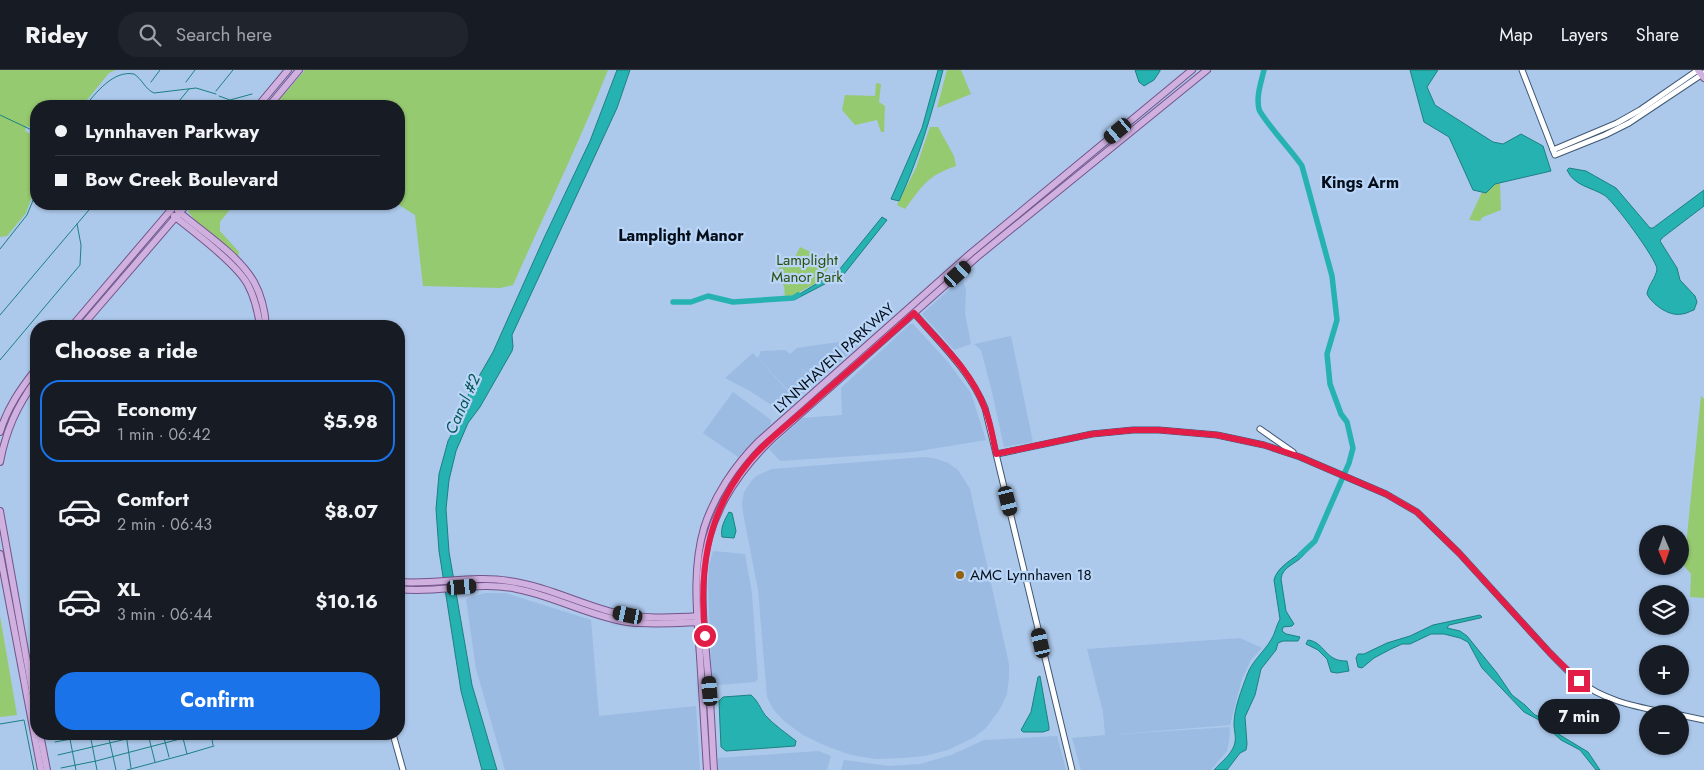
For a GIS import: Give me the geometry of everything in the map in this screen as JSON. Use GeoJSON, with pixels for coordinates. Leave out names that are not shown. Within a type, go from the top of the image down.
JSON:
{"type":"FeatureCollection","features":[{"type":"Feature","properties":{"kind":"main road"},"geometry":{"type":"LineString","coordinates":[[263,100],[288,70]]}},
{"type":"Feature","properties":{"kind":"main road"},"geometry":{"type":"LineString","coordinates":[[274,100],[300,70]]}},
{"type":"Feature","properties":{"kind":"main road","name":"LYNNHAVEN PARKWAY"},"geometry":{"type":"LineString","coordinates":[[707,770],[697,565],[703,530],[723,487],[750,450],[971,253],[1192,70]]}},
{"type":"Feature","properties":{"kind":"main road","name":"LYNNHAVEN PARKWAY"},"geometry":{"type":"LineString","coordinates":[[714,770],[710,691],[700,619],[703,570],[706,551],[717,514],[741,472],[773,438],[977,257],[1207,70]]}},
{"type":"Feature","properties":{"kind":"main road"},"geometry":{"type":"LineString","coordinates":[[77,320],[171,210]]}},
{"type":"Feature","properties":{"kind":"main road"},"geometry":{"type":"LineString","coordinates":[[174,210],[248,284],[256,304],[259,320]]}},
{"type":"Feature","properties":{"kind":"main road"},"geometry":{"type":"LineString","coordinates":[[87,320],[182,210]]}},
{"type":"Feature","properties":{"kind":"main road"},"geometry":{"type":"LineString","coordinates":[[178,215],[240,264],[254,282],[262,304],[265,320]]}},
{"type":"Feature","properties":{"kind":"main road"},"geometry":{"type":"LineString","coordinates":[[0,432],[14,400],[30,377]]}},
{"type":"Feature","properties":{"kind":"main road"},"geometry":{"type":"LineString","coordinates":[[0,462],[9,425],[30,389]]}},
{"type":"Feature","properties":{"kind":"main road"},"geometry":{"type":"LineString","coordinates":[[0,511],[30,705]]}},
{"type":"Feature","properties":{"kind":"main road"},"geometry":{"type":"LineString","coordinates":[[0,554],[30,684]]}},
{"type":"Feature","properties":{"kind":"main road"},"geometry":{"type":"LineString","coordinates":[[405,583],[438,586]]}},
{"type":"Feature","properties":{"kind":"main road"},"geometry":{"type":"LineString","coordinates":[[405,589],[462,584],[517,588],[608,618],[627,622],[655,623],[700,619]]}},
{"type":"Feature","properties":{"kind":"main road"},"geometry":{"type":"LineString","coordinates":[[36,740],[41,770]]}},
{"type":"Feature","properties":{"kind":"main road"},"geometry":{"type":"LineString","coordinates":[[41,740],[47,770]]}},
{"type":"Feature","properties":{"kind":"street"},"geometry":{"type":"LineString","coordinates":[[1522,70],[1554,152]]}},
{"type":"Feature","properties":{"kind":"street"},"geometry":{"type":"LineString","coordinates":[[1554,152],[1623,120],[1702,74]]}},
{"type":"Feature","properties":{"kind":"street"},"geometry":{"type":"LineString","coordinates":[[1554,152],[1616,130],[1644,114],[1702,74]]}},
{"type":"Feature","properties":{"kind":"street"},"geometry":{"type":"LineString","coordinates":[[914,313],[953,358],[978,392],[988,416],[1072,770]]}},
{"type":"Feature","properties":{"kind":"street"},"geometry":{"type":"LineString","coordinates":[[1260,429],[1300,457]]}},
{"type":"Feature","properties":{"kind":"street"},"geometry":{"type":"LineString","coordinates":[[996,454],[1092,434],[1133,430],[1159,430],[1217,435],[1264,445],[1300,457],[1397,500],[1426,519],[1550,653],[1579,681],[1595,692],[1615,701],[1639,706]]}},
{"type":"Feature","properties":{"kind":"street"},"geometry":{"type":"LineString","coordinates":[[1689,717],[1704,720]]}},
{"type":"Feature","properties":{"kind":"street"},"geometry":{"type":"LineString","coordinates":[[395,740],[403,770]]}},
{"type":"Feature","properties":{"kind":"shaded area"},"geometry":{"type":"Polygon","coordinates":[[[617,70],[630,70],[617,108],[512,335],[512,351],[480,407],[468,423],[456,451],[449,480],[446,509],[449,552],[472,685],[497,770],[482,770],[461,691],[439,551],[436,509],[439,474],[448,441],[467,397],[493,352],[590,141],[617,70]]]}},
{"type":"Feature","properties":{"kind":"shaded area"},"geometry":{"type":"Polygon","coordinates":[[[938,70],[943,70],[919,153],[899,201],[891,199],[922,128],[938,70]]]}},
{"type":"Feature","properties":{"kind":"shaded area"},"geometry":{"type":"Polygon","coordinates":[[[1135,70],[1160,71],[1154,80],[1144,86],[1139,82],[1135,70]]]}},
{"type":"Feature","properties":{"kind":"shaded area"},"geometry":{"type":"Polygon","coordinates":[[[1410,70],[1438,70],[1427,87],[1435,105],[1493,142],[1503,144],[1521,134],[1543,146],[1551,171],[1495,184],[1486,193],[1473,190],[1449,137],[1424,122],[1410,70]]]}},
{"type":"Feature","properties":{"kind":"shaded area"},"geometry":{"type":"Polygon","coordinates":[[[1569,168],[1586,171],[1616,188],[1650,228],[1653,228],[1704,190],[1704,206],[1660,241],[1677,268],[1680,280],[1695,296],[1697,302],[1694,310],[1684,314],[1672,314],[1653,302],[1647,294],[1657,269],[1650,254],[1609,199],[1574,180],[1567,170],[1569,168]]]}},
{"type":"Feature","properties":{"kind":"shaded area"},"geometry":{"type":"Polygon","coordinates":[[[882,217],[887,220],[844,274],[794,300],[793,298],[839,270],[882,217]]]}},
{"type":"Feature","properties":{"kind":"shaded area"},"geometry":{"type":"Polygon","coordinates":[[[962,278],[966,289],[965,313],[971,344],[954,350],[922,314],[962,278]]]}},
{"type":"Feature","properties":{"kind":"shaded area"},"geometry":{"type":"Polygon","coordinates":[[[910,324],[913,324],[948,362],[971,393],[986,440],[913,452],[780,461],[769,449],[802,418],[842,415],[841,388],[910,324]]]}},
{"type":"Feature","properties":{"kind":"shaded area"},"geometry":{"type":"Polygon","coordinates":[[[1011,336],[1033,442],[1004,447],[981,350],[974,344],[1011,336]]]}},
{"type":"Feature","properties":{"kind":"shaded area"},"geometry":{"type":"Polygon","coordinates":[[[851,341],[857,347],[816,382],[799,365],[814,382],[796,399],[758,358],[761,351],[785,350],[790,354],[797,348],[839,342],[843,347],[851,341]]]}},
{"type":"Feature","properties":{"kind":"shaded area"},"geometry":{"type":"Polygon","coordinates":[[[753,353],[795,399],[783,410],[779,410],[750,391],[725,378],[753,353]]]}},
{"type":"Feature","properties":{"kind":"shaded area"},"geometry":{"type":"Polygon","coordinates":[[[733,392],[771,420],[771,424],[738,457],[703,433],[733,392]]]}},
{"type":"Feature","properties":{"kind":"shaded area"},"geometry":{"type":"Polygon","coordinates":[[[924,457],[948,463],[958,470],[970,489],[1009,664],[1007,694],[1000,709],[986,728],[973,738],[948,750],[924,756],[903,758],[876,759],[851,755],[803,735],[784,721],[773,709],[767,697],[758,590],[743,513],[744,492],[758,475],[772,469],[924,457]]]}},
{"type":"Feature","properties":{"kind":"shaded area"},"geometry":{"type":"Polygon","coordinates":[[[729,512],[732,513],[736,531],[734,538],[722,537],[722,527],[729,512]]]}},
{"type":"Feature","properties":{"kind":"shaded area"},"geometry":{"type":"Polygon","coordinates":[[[713,551],[745,554],[752,593],[758,679],[755,682],[718,685],[712,682],[708,586],[709,566],[713,551]]]}},
{"type":"Feature","properties":{"kind":"shaded area"},"geometry":{"type":"Polygon","coordinates":[[[1303,551],[1306,551],[1304,555],[1285,570],[1281,579],[1286,611],[1294,624],[1283,627],[1282,631],[1286,634],[1300,637],[1298,641],[1278,643],[1276,650],[1261,669],[1255,695],[1245,717],[1246,750],[1240,753],[1227,770],[1214,770],[1228,756],[1234,746],[1234,718],[1243,686],[1249,670],[1274,635],[1280,619],[1274,580],[1276,575],[1278,571],[1303,551]]]}},
{"type":"Feature","properties":{"kind":"shaded area"},"geometry":{"type":"Polygon","coordinates":[[[485,593],[506,593],[591,620],[599,716],[696,706],[700,770],[505,770],[476,669],[466,599],[485,593]]]}},
{"type":"Feature","properties":{"kind":"shaded area"},"geometry":{"type":"Polygon","coordinates":[[[1480,615],[1482,617],[1449,625],[1447,628],[1460,631],[1467,636],[1512,695],[1535,715],[1546,719],[1560,735],[1588,752],[1600,770],[1596,770],[1580,750],[1561,740],[1539,720],[1524,712],[1482,668],[1468,642],[1460,638],[1444,634],[1431,634],[1410,644],[1402,644],[1374,658],[1362,668],[1358,667],[1356,658],[1358,654],[1364,654],[1433,625],[1480,615]]]}},
{"type":"Feature","properties":{"kind":"shaded area"},"geometry":{"type":"Polygon","coordinates":[[[1240,638],[1262,648],[1251,660],[1242,679],[1230,725],[1108,735],[1230,727],[1227,751],[1211,770],[1081,770],[1072,738],[1105,735],[1103,712],[1087,649],[1240,638]]]}},
{"type":"Feature","properties":{"kind":"shaded area"},"geometry":{"type":"Polygon","coordinates":[[[1308,640],[1318,644],[1334,658],[1347,661],[1349,671],[1331,672],[1327,659],[1318,650],[1306,644],[1308,640]]]}},
{"type":"Feature","properties":{"kind":"shaded area"},"geometry":{"type":"Polygon","coordinates":[[[1040,676],[1049,730],[1043,732],[1023,732],[1021,730],[1031,712],[1038,677],[1040,676]]]}},
{"type":"Feature","properties":{"kind":"shaded area"},"geometry":{"type":"Polygon","coordinates":[[[751,695],[765,715],[796,741],[795,746],[726,751],[721,747],[719,701],[723,697],[751,695]]]}},
{"type":"Feature","properties":{"kind":"shaded area"},"geometry":{"type":"Polygon","coordinates":[[[1057,736],[1066,770],[841,770],[844,760],[889,766],[920,764],[951,755],[984,740],[1057,736]]]}},
{"type":"Feature","properties":{"kind":"shaded area"},"geometry":{"type":"Polygon","coordinates":[[[819,751],[831,756],[827,770],[718,770],[718,758],[819,751]]]}},
{"type":"Feature","properties":{"kind":"green space"},"geometry":{"type":"Polygon","coordinates":[[[0,70],[116,70],[109,73],[87,100],[30,100],[30,127],[27,126],[25,131],[30,134],[30,202],[26,213],[7,236],[0,237],[0,70]]]}},
{"type":"Feature","properties":{"kind":"green space"},"geometry":{"type":"Polygon","coordinates":[[[305,70],[608,70],[574,151],[513,285],[500,288],[423,286],[415,215],[405,209],[405,100],[279,100],[305,70]]]}},
{"type":"Feature","properties":{"kind":"green space"},"geometry":{"type":"Polygon","coordinates":[[[947,70],[961,70],[971,94],[937,108],[947,70]]]}},
{"type":"Feature","properties":{"kind":"green space"},"geometry":{"type":"Polygon","coordinates":[[[876,83],[881,84],[879,102],[885,106],[884,132],[881,132],[877,120],[855,125],[842,110],[845,95],[875,96],[876,83]]]}},
{"type":"Feature","properties":{"kind":"green space"},"geometry":{"type":"Polygon","coordinates":[[[930,127],[938,127],[954,156],[956,166],[926,182],[905,209],[897,205],[916,168],[930,127]]]}},
{"type":"Feature","properties":{"kind":"green space"},"geometry":{"type":"Polygon","coordinates":[[[1500,183],[1501,210],[1483,217],[1480,221],[1469,220],[1482,192],[1486,193],[1495,184],[1500,183]]]}},
{"type":"Feature","properties":{"kind":"green space"},"geometry":{"type":"Polygon","coordinates":[[[229,210],[220,222],[220,231],[239,252],[238,259],[193,218],[188,211],[229,210]]]}},
{"type":"Feature","properties":{"kind":"green space","name":"Lamplight Manor Park"},"geometry":{"type":"Polygon","coordinates":[[[800,247],[832,262],[820,281],[794,295],[785,297],[784,286],[774,275],[779,270],[779,262],[793,261],[800,247]]]}},
{"type":"Feature","properties":{"kind":"green space"},"geometry":{"type":"Polygon","coordinates":[[[1701,396],[1704,399],[1704,598],[1690,597],[1691,574],[1689,572],[1688,525],[1701,396]]]}},
{"type":"Feature","properties":{"kind":"green space"},"geometry":{"type":"Polygon","coordinates":[[[0,616],[17,715],[0,717],[0,616]]]}},
{"type":"Feature","properties":{"kind":"waterway"},"geometry":{"type":"LineString","coordinates":[[151,82],[160,70]]}},
{"type":"Feature","properties":{"kind":"waterway"},"geometry":{"type":"LineString","coordinates":[[186,82],[195,70]]}},
{"type":"Feature","properties":{"kind":"waterway"},"geometry":{"type":"LineString","coordinates":[[216,91],[233,70]]}},
{"type":"Feature","properties":{"kind":"waterway"},"geometry":{"type":"LineString","coordinates":[[1264,70],[1258,94],[1259,109],[1302,166],[1332,276],[1337,320],[1327,354],[1330,384],[1341,414],[1347,422],[1353,448],[1349,463],[1315,541],[1300,555]]}},
{"type":"Feature","properties":{"kind":"waterway"},"geometry":{"type":"LineString","coordinates":[[90,100],[112,79],[126,74],[134,74],[154,93],[196,88],[216,94]]}},
{"type":"Feature","properties":{"kind":"waterway"},"geometry":{"type":"LineString","coordinates":[[180,100],[189,89]]}},
{"type":"Feature","properties":{"kind":"waterway"},"geometry":{"type":"LineString","coordinates":[[219,96],[230,100],[252,94]]}},
{"type":"Feature","properties":{"kind":"waterway"},"geometry":{"type":"LineString","coordinates":[[0,115],[30,129]]}},
{"type":"Feature","properties":{"kind":"waterway"},"geometry":{"type":"LineString","coordinates":[[0,249],[27,215],[30,208]]}},
{"type":"Feature","properties":{"kind":"waterway"},"geometry":{"type":"LineString","coordinates":[[0,315],[89,210]]}},
{"type":"Feature","properties":{"kind":"waterway"},"geometry":{"type":"LineString","coordinates":[[34,320],[80,265],[81,245],[77,224]]}},
{"type":"Feature","properties":{"kind":"waterway"},"geometry":{"type":"LineString","coordinates":[[673,302],[691,302],[708,296],[733,302],[793,298],[798,295]]}},
{"type":"Feature","properties":{"kind":"waterway"},"geometry":{"type":"LineString","coordinates":[[0,360],[30,324]]}},
{"type":"Feature","properties":{"kind":"waterway"},"geometry":{"type":"LineString","coordinates":[[0,724],[24,720],[34,770]]}},
{"type":"Feature","properties":{"kind":"waterway"},"geometry":{"type":"LineString","coordinates":[[55,742],[66,740]]}},
{"type":"Feature","properties":{"kind":"waterway"},"geometry":{"type":"LineString","coordinates":[[70,740],[76,770]]}},
{"type":"Feature","properties":{"kind":"waterway"},"geometry":{"type":"LineString","coordinates":[[91,740],[97,770]]}},
{"type":"Feature","properties":{"kind":"waterway"},"geometry":{"type":"LineString","coordinates":[[109,740],[116,770]]}},
{"type":"Feature","properties":{"kind":"waterway"},"geometry":{"type":"LineString","coordinates":[[58,755],[122,740]]}},
{"type":"Feature","properties":{"kind":"waterway"},"geometry":{"type":"LineString","coordinates":[[127,740],[131,768]]}},
{"type":"Feature","properties":{"kind":"waterway"},"geometry":{"type":"LineString","coordinates":[[150,740],[155,762]]}},
{"type":"Feature","properties":{"kind":"waterway"},"geometry":{"type":"LineString","coordinates":[[165,740],[169,757]]}},
{"type":"Feature","properties":{"kind":"waterway"},"geometry":{"type":"LineString","coordinates":[[61,768],[176,740]]}},
{"type":"Feature","properties":{"kind":"waterway"},"geometry":{"type":"LineString","coordinates":[[184,740],[187,754],[214,746]]}},
{"type":"Feature","properties":{"kind":"waterway"},"geometry":{"type":"LineString","coordinates":[[212,740],[213,745]]}},
{"type":"Feature","properties":{"kind":"waterway"},"geometry":{"type":"LineString","coordinates":[[127,770],[187,754]]}},
{"type":"Feature","properties":{"kind":"place","name":"AMC Lynnhaven 18"},"geometry":{"type":"Point","coordinates":[960,575]}},
{"type":"Feature","properties":{"kind":"district","name":"Kings Arm"},"geometry":{"type":"Point","coordinates":[1360,182]}},
{"type":"Feature","properties":{"kind":"district","name":"Lamplight Manor"},"geometry":{"type":"Point","coordinates":[681,235]}},
{"type":"Feature","properties":{"kind":"route"},"geometry":{"type":"LineString","coordinates":[[705,636],[702,588],[706,551],[717,514],[728,492],[755,455],[914,313],[953,358],[978,392],[988,416],[996,454],[1092,434],[1133,430],[1159,430],[1203,432],[1264,445],[1300,457],[1386,494],[1426,519],[1550,653],[1579,681]]}},
{"type":"Feature","properties":{"kind":"water label","name":"Canal #2"},"geometry":{"type":"Point","coordinates":[462,404]}}]}
